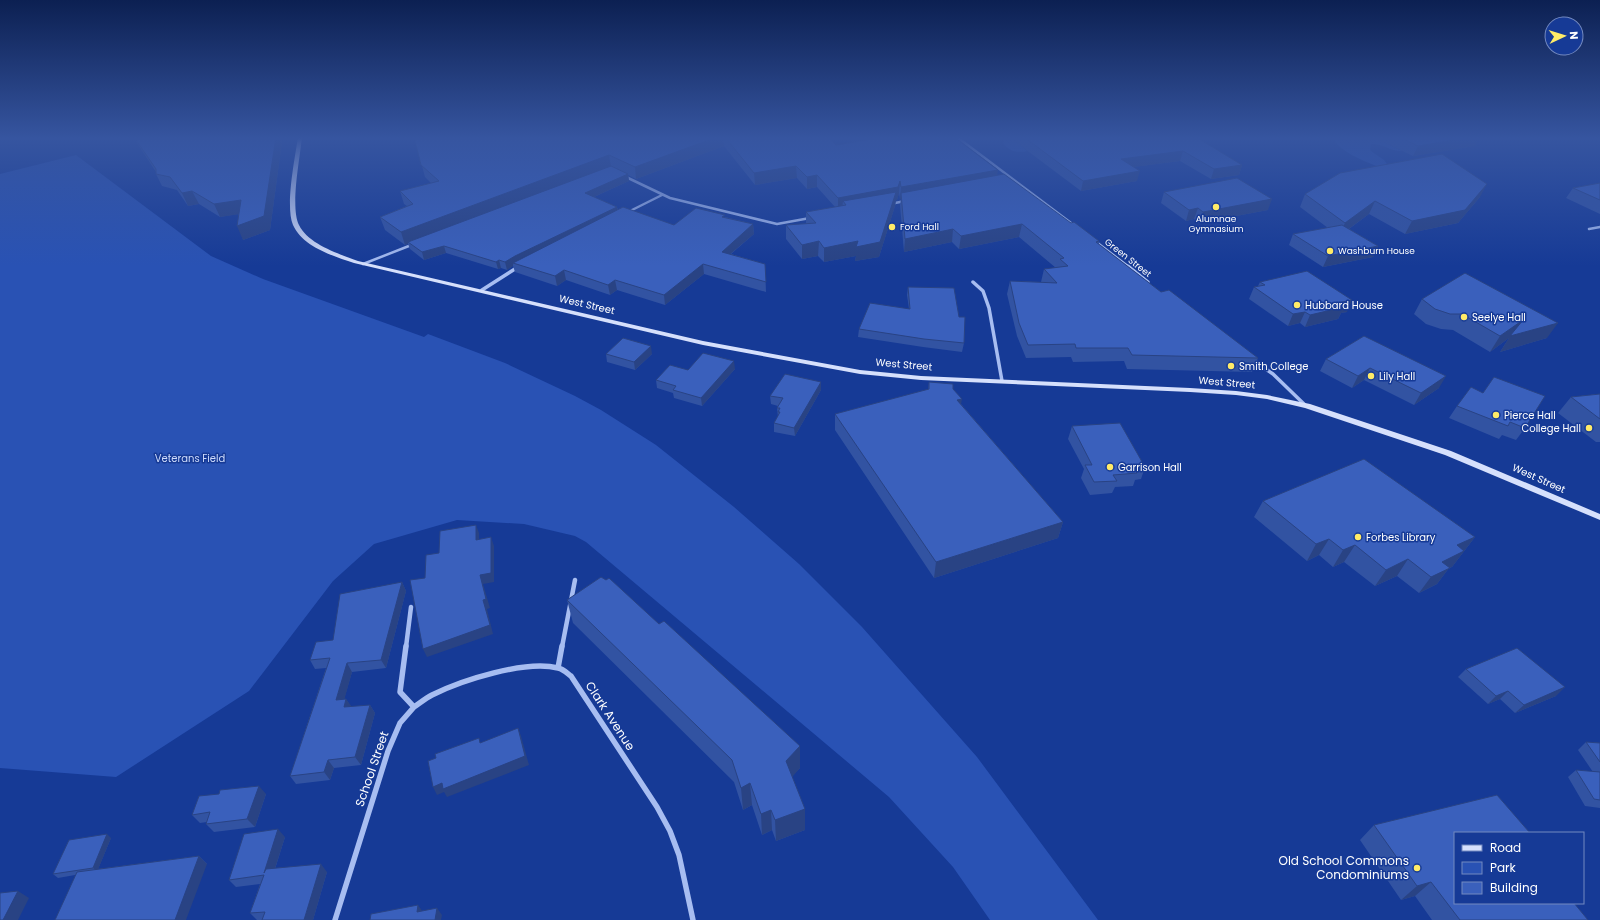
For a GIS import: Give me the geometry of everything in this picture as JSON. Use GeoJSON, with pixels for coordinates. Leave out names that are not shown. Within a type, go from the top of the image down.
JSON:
{"type":"FeatureCollection","features":[{"type":"Feature","properties":{"kind":"main road","name":"West Street"},"geometry":{"type":"LineString","coordinates":[[295,180],[293,202],[296,226],[305,236],[321,248],[363,264],[482,290],[703,343],[799,362],[860,372],[921,378],[1236,393],[1267,397],[1307,406],[1448,453],[1600,517]]}},
{"type":"Feature","properties":{"kind":"street"},"geometry":{"type":"LineString","coordinates":[[632,180],[662,195],[777,224],[816,217]]}},
{"type":"Feature","properties":{"kind":"street"},"geometry":{"type":"LineString","coordinates":[[1011,182],[1016,181],[1080,229]]}},
{"type":"Feature","properties":{"kind":"street"},"geometry":{"type":"LineString","coordinates":[[620,216],[662,195]]}},
{"type":"Feature","properties":{"kind":"street"},"geometry":{"type":"LineString","coordinates":[[885,205],[908,200]]}},
{"type":"Feature","properties":{"kind":"street"},"geometry":{"type":"LineString","coordinates":[[1589,229],[1600,227]]}},
{"type":"Feature","properties":{"kind":"street","name":"Green Street"},"geometry":{"type":"LineString","coordinates":[[1092,238],[1149,283]]}},
{"type":"Feature","properties":{"kind":"street"},"geometry":{"type":"LineString","coordinates":[[363,264],[419,242]]}},
{"type":"Feature","properties":{"kind":"street"},"geometry":{"type":"LineString","coordinates":[[482,290],[520,265]]}},
{"type":"Feature","properties":{"kind":"street"},"geometry":{"type":"LineString","coordinates":[[973,282],[983,291],[989,308],[1002,381]]}},
{"type":"Feature","properties":{"kind":"street"},"geometry":{"type":"LineString","coordinates":[[1249,357],[1273,374],[1307,406]]}},
{"type":"Feature","properties":{"kind":"street"},"geometry":{"type":"LineString","coordinates":[[411,607],[400,692],[414,707],[431,695],[476,679],[532,666],[558,668],[575,580]]}},
{"type":"Feature","properties":{"kind":"street","name":"Clark Avenue"},"geometry":{"type":"LineString","coordinates":[[558,668],[571,676],[660,813],[670,832],[679,855],[694,920]]}},
{"type":"Feature","properties":{"kind":"street","name":"School Street"},"geometry":{"type":"LineString","coordinates":[[336,920],[388,751],[400,723],[414,707]]}},
{"type":"Feature","properties":{"kind":"green space","name":"Veterans Field"},"geometry":{"type":"Polygon","coordinates":[[[0,180],[109,180],[211,256],[263,279],[424,337],[428,334],[505,363],[601,410],[656,445],[734,507],[799,564],[862,627],[977,757],[1098,920],[990,920],[953,867],[889,797],[586,542],[575,536],[524,524],[457,520],[374,544],[333,581],[249,691],[116,777],[0,768],[0,180]]]}},
{"type":"Feature","properties":{"kind":"building"},"geometry":{"type":"Polygon","coordinates":[[[172,180],[269,180],[264,216],[237,226],[241,200],[214,204],[192,191],[182,193],[172,180]]]}},
{"type":"Feature","properties":{"kind":"building"},"geometry":{"type":"Polygon","coordinates":[[[438,180],[542,180],[401,232],[380,217],[413,204],[400,191],[439,181],[438,180]]]}},
{"type":"Feature","properties":{"kind":"building"},"geometry":{"type":"Polygon","coordinates":[[[574,180],[615,180],[585,193],[617,207],[505,262],[499,260],[496,262],[444,246],[422,252],[408,242],[574,180]]]}},
{"type":"Feature","properties":{"kind":"building"},"geometry":{"type":"Polygon","coordinates":[[[822,180],[941,180],[901,187],[900,181],[898,187],[838,198],[822,180]]]}},
{"type":"Feature","properties":{"kind":"building"},"geometry":{"type":"Polygon","coordinates":[[[972,180],[1012,180],[1071,223],[1074,222],[1099,241],[1096,242],[1161,292],[1169,290],[1258,358],[1132,355],[1128,348],[1076,348],[1075,344],[1028,345],[1019,323],[1010,281],[1057,283],[1044,269],[1068,266],[1060,259],[1064,258],[1022,224],[961,236],[953,229],[905,239],[901,193],[972,180]]]}},
{"type":"Feature","properties":{"kind":"building"},"geometry":{"type":"Polygon","coordinates":[[[1227,180],[1240,180],[1272,199],[1203,212],[1198,208],[1189,210],[1164,192],[1227,180]]]}},
{"type":"Feature","properties":{"kind":"building"},"geometry":{"type":"Polygon","coordinates":[[[1328,180],[1481,180],[1487,184],[1465,210],[1412,221],[1375,201],[1345,223],[1305,194],[1328,180]]]}},
{"type":"Feature","properties":{"kind":"building"},"geometry":{"type":"Polygon","coordinates":[[[1600,183],[1600,200],[1573,188],[1600,183]]]}},
{"type":"Feature","properties":{"kind":"building"},"geometry":{"type":"Polygon","coordinates":[[[896,192],[880,242],[856,247],[858,241],[824,248],[819,241],[802,245],[786,225],[816,223],[806,212],[846,205],[843,201],[896,192]]]}},
{"type":"Feature","properties":{"kind":"building"},"geometry":{"type":"Polygon","coordinates":[[[623,207],[674,225],[696,208],[725,215],[722,217],[753,224],[722,252],[765,264],[766,282],[703,264],[664,295],[615,280],[608,285],[564,270],[555,276],[513,263],[623,207]]]}},
{"type":"Feature","properties":{"kind":"building"},"geometry":{"type":"Polygon","coordinates":[[[1342,225],[1378,246],[1328,256],[1293,234],[1342,225]]]}},
{"type":"Feature","properties":{"kind":"building"},"geometry":{"type":"Polygon","coordinates":[[[1307,271],[1352,300],[1338,303],[1344,307],[1310,315],[1305,312],[1293,314],[1254,287],[1265,285],[1260,282],[1307,271]]]}},
{"type":"Feature","properties":{"kind":"building"},"geometry":{"type":"Polygon","coordinates":[[[1465,273],[1558,323],[1510,336],[1523,320],[1500,336],[1462,314],[1450,314],[1435,309],[1422,299],[1465,273]]]}},
{"type":"Feature","properties":{"kind":"building"},"geometry":{"type":"Polygon","coordinates":[[[908,287],[954,288],[959,317],[965,317],[964,343],[924,339],[859,329],[870,303],[910,309],[908,287]]]}},
{"type":"Feature","properties":{"kind":"building"},"geometry":{"type":"Polygon","coordinates":[[[1364,336],[1446,376],[1421,393],[1370,368],[1358,376],[1326,359],[1364,336]]]}},
{"type":"Feature","properties":{"kind":"building"},"geometry":{"type":"Polygon","coordinates":[[[623,338],[651,346],[634,362],[606,354],[623,338]]]}},
{"type":"Feature","properties":{"kind":"building"},"geometry":{"type":"Polygon","coordinates":[[[703,353],[734,361],[701,398],[673,390],[676,386],[656,380],[670,365],[688,370],[703,353]]]}},
{"type":"Feature","properties":{"kind":"building"},"geometry":{"type":"Polygon","coordinates":[[[785,374],[821,382],[794,428],[774,423],[780,412],[778,412],[780,408],[777,408],[783,398],[770,396],[785,374]]]}},
{"type":"Feature","properties":{"kind":"building"},"geometry":{"type":"Polygon","coordinates":[[[1494,377],[1545,396],[1525,428],[1510,422],[1508,426],[1457,406],[1471,387],[1483,393],[1494,377]]]}},
{"type":"Feature","properties":{"kind":"building"},"geometry":{"type":"Polygon","coordinates":[[[929,382],[953,384],[953,389],[962,399],[957,400],[1063,522],[936,562],[835,414],[929,389],[929,382]]]}},
{"type":"Feature","properties":{"kind":"building"},"geometry":{"type":"Polygon","coordinates":[[[1600,394],[1600,419],[1571,397],[1600,394]]]}},
{"type":"Feature","properties":{"kind":"building"},"geometry":{"type":"Polygon","coordinates":[[[1120,423],[1145,467],[1134,468],[1137,473],[1113,475],[1117,481],[1094,482],[1085,465],[1092,465],[1072,426],[1120,423]]]}},
{"type":"Feature","properties":{"kind":"building","name":"Forbes Library"},"geometry":{"type":"Polygon","coordinates":[[[1364,459],[1475,537],[1457,545],[1464,551],[1442,562],[1450,568],[1431,577],[1408,559],[1386,570],[1355,545],[1343,550],[1329,539],[1316,544],[1263,501],[1364,459]]]}},
{"type":"Feature","properties":{"kind":"building"},"geometry":{"type":"Polygon","coordinates":[[[476,525],[476,540],[491,537],[491,573],[480,575],[486,599],[483,600],[490,625],[423,649],[410,580],[425,578],[426,555],[439,553],[440,531],[476,525]]]}},
{"type":"Feature","properties":{"kind":"building"},"geometry":{"type":"Polygon","coordinates":[[[601,577],[606,580],[609,578],[659,624],[664,621],[800,746],[786,761],[805,809],[775,820],[771,810],[761,814],[750,783],[741,788],[732,760],[567,600],[601,577]]]}},
{"type":"Feature","properties":{"kind":"building"},"geometry":{"type":"Polygon","coordinates":[[[402,582],[381,660],[347,663],[336,700],[346,699],[344,707],[370,705],[355,757],[328,760],[324,772],[290,776],[330,658],[310,660],[316,642],[333,640],[340,594],[402,582]]]}},
{"type":"Feature","properties":{"kind":"building"},"geometry":{"type":"Polygon","coordinates":[[[1517,648],[1565,687],[1524,705],[1508,691],[1496,696],[1466,669],[1517,648]]]}},
{"type":"Feature","properties":{"kind":"building"},"geometry":{"type":"Polygon","coordinates":[[[518,728],[525,756],[443,789],[442,783],[433,787],[428,761],[436,758],[435,754],[479,738],[480,743],[518,728]]]}},
{"type":"Feature","properties":{"kind":"building"},"geometry":{"type":"Polygon","coordinates":[[[1586,742],[1600,743],[1600,762],[1586,742]]]}},
{"type":"Feature","properties":{"kind":"building"},"geometry":{"type":"Polygon","coordinates":[[[1576,770],[1600,772],[1600,800],[1594,799],[1576,770]]]}},
{"type":"Feature","properties":{"kind":"building"},"geometry":{"type":"Polygon","coordinates":[[[259,786],[247,819],[206,824],[210,812],[192,815],[199,796],[219,794],[220,790],[259,786]]]}},
{"type":"Feature","properties":{"kind":"building","name":"Old School Commons Condominiums"},"geometry":{"type":"Polygon","coordinates":[[[1497,795],[1529,832],[1454,832],[1454,904],[1575,904],[1588,920],[1460,920],[1431,882],[1417,886],[1374,825],[1497,795]]]}},
{"type":"Feature","properties":{"kind":"building"},"geometry":{"type":"Polygon","coordinates":[[[278,829],[264,873],[266,869],[321,864],[304,920],[262,920],[265,912],[250,913],[264,875],[229,880],[244,834],[278,829]]]}},
{"type":"Feature","properties":{"kind":"building"},"geometry":{"type":"Polygon","coordinates":[[[107,834],[93,868],[53,874],[69,840],[107,834]]]}},
{"type":"Feature","properties":{"kind":"building"},"geometry":{"type":"Polygon","coordinates":[[[199,856],[175,920],[55,920],[77,872],[199,856]]]}},
{"type":"Feature","properties":{"kind":"building"},"geometry":{"type":"Polygon","coordinates":[[[18,891],[3,920],[0,920],[0,893],[18,891]]]}},
{"type":"Feature","properties":{"kind":"building"},"geometry":{"type":"Polygon","coordinates":[[[418,905],[417,912],[437,908],[435,920],[370,920],[371,914],[418,905]]]}},
{"type":"Feature","properties":{"kind":"place","name":"Alumnae Gymnasium"},"geometry":{"type":"Point","coordinates":[1216,207]}},
{"type":"Feature","properties":{"kind":"place","name":"Ford Hall"},"geometry":{"type":"Point","coordinates":[892,227]}},
{"type":"Feature","properties":{"kind":"place","name":"Washburn House"},"geometry":{"type":"Point","coordinates":[1330,251]}},
{"type":"Feature","properties":{"kind":"place","name":"Hubbard House"},"geometry":{"type":"Point","coordinates":[1297,305]}},
{"type":"Feature","properties":{"kind":"place","name":"Seelye Hall"},"geometry":{"type":"Point","coordinates":[1464,317]}},
{"type":"Feature","properties":{"kind":"place","name":"Smith College"},"geometry":{"type":"Point","coordinates":[1231,366]}},
{"type":"Feature","properties":{"kind":"place","name":"Lily Hall"},"geometry":{"type":"Point","coordinates":[1371,376]}},
{"type":"Feature","properties":{"kind":"place","name":"Pierce Hall"},"geometry":{"type":"Point","coordinates":[1496,415]}},
{"type":"Feature","properties":{"kind":"place","name":"College Hall"},"geometry":{"type":"Point","coordinates":[1589,428]}},
{"type":"Feature","properties":{"kind":"place","name":"Garrison Hall"},"geometry":{"type":"Point","coordinates":[1110,467]}},
{"type":"Feature","properties":{"kind":"place","name":"Forbes Library"},"geometry":{"type":"Point","coordinates":[1358,537]}},
{"type":"Feature","properties":{"kind":"place","name":"Old School Commons Condominiums"},"geometry":{"type":"Point","coordinates":[1417,868]}}]}
